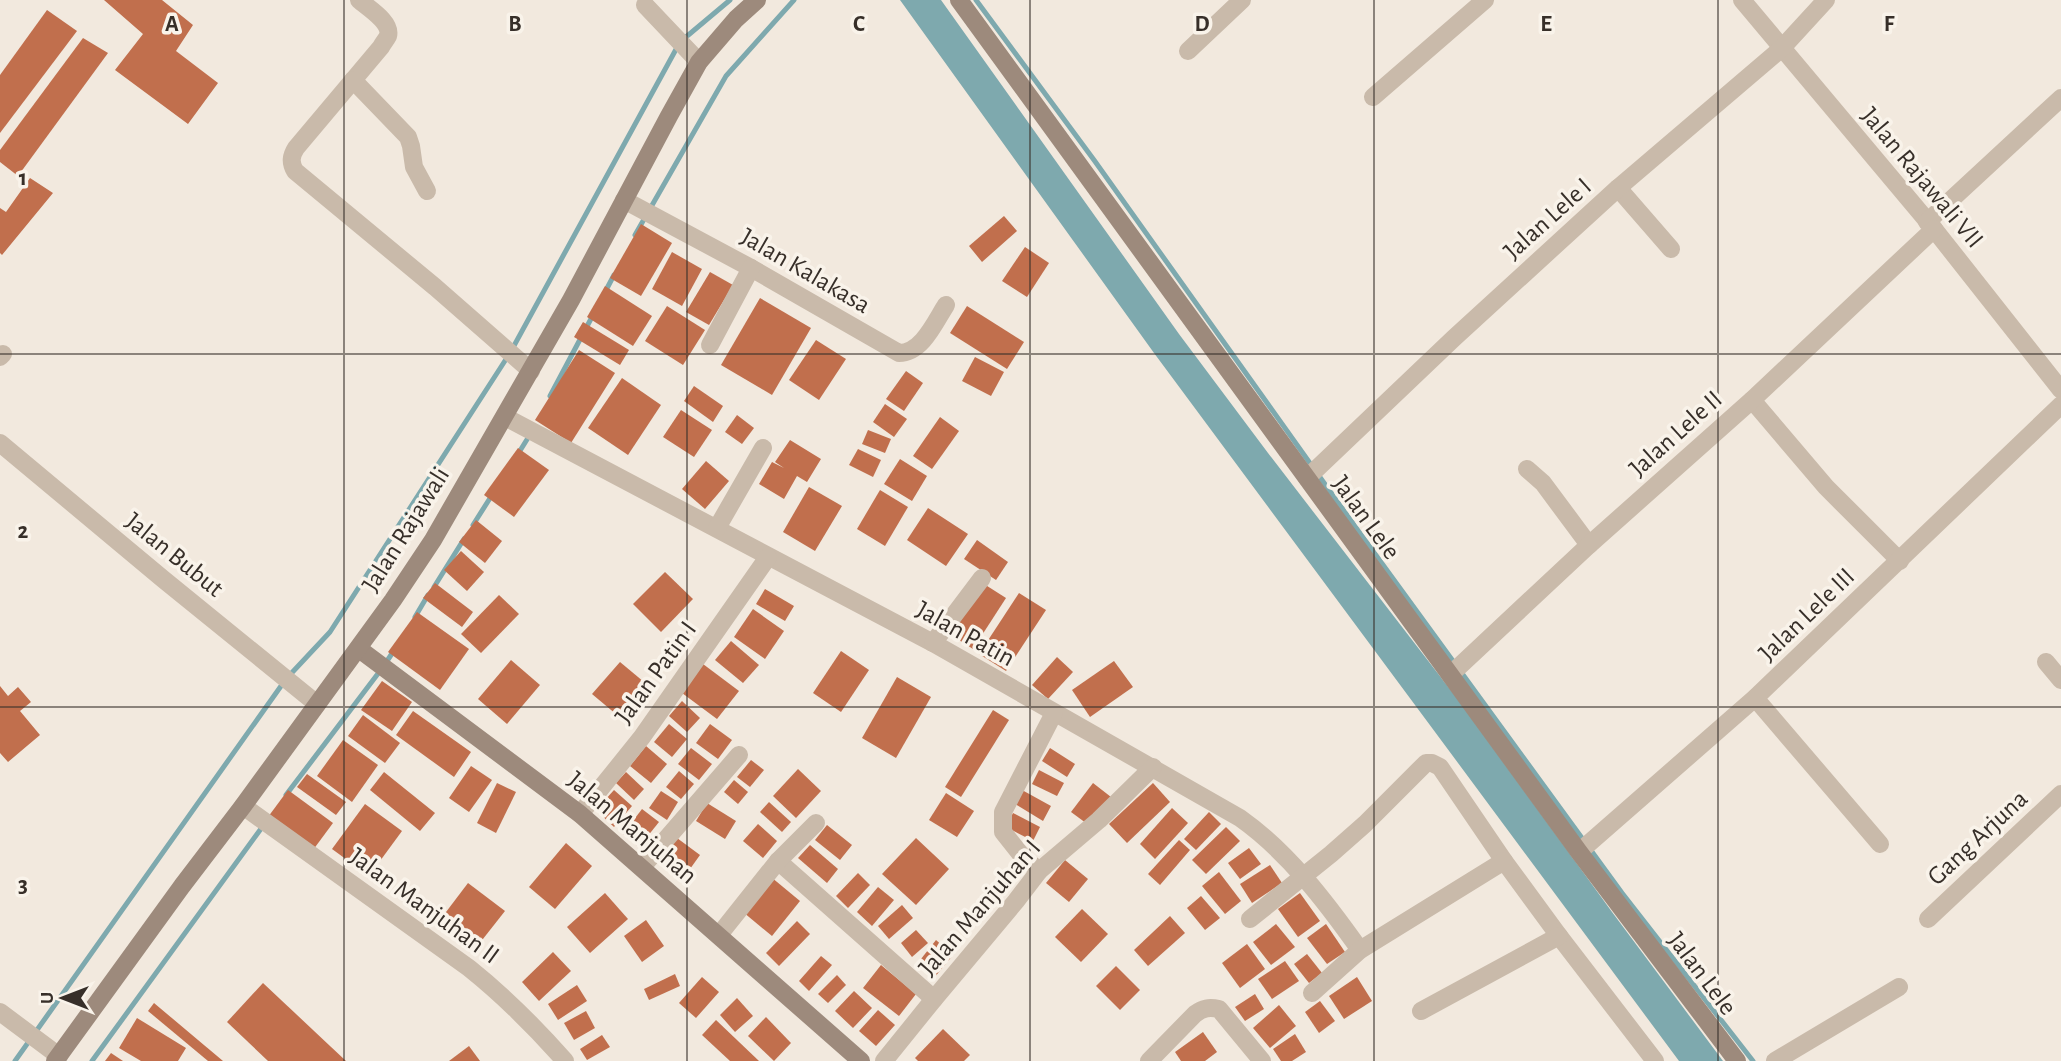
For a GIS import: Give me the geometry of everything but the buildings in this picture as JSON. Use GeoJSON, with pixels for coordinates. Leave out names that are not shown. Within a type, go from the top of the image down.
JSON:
{"type":"FeatureCollection","features":[{"type":"Feature","properties":{"kind":"main road","name":"Jalan Rajawali"},"geometry":{"type":"LineString","coordinates":[[57,1059],[181,886],[359,649],[433,540],[571,300],[699,62],[736,19],[757,0]]}},
{"type":"Feature","properties":{"kind":"main road","name":"Jalan Lele"},"geometry":{"type":"LineString","coordinates":[[959,0],[1579,852],[1737,1061]]}},
{"type":"Feature","properties":{"kind":"main road","name":"Jalan Manjuhan"},"geometry":{"type":"LineString","coordinates":[[359,649],[580,814],[860,1061]]}},
{"type":"Feature","properties":{"kind":"street"},"geometry":{"type":"LineString","coordinates":[[359,0],[383,21],[388,36],[293,153],[291,162],[295,171],[531,371]]}},
{"type":"Feature","properties":{"kind":"street"},"geometry":{"type":"LineString","coordinates":[[1188,51],[1242,0]]}},
{"type":"Feature","properties":{"kind":"street"},"geometry":{"type":"LineString","coordinates":[[1373,97],[1485,0]]}},
{"type":"Feature","properties":{"kind":"street","name":"Jalan Rajawali VII"},"geometry":{"type":"LineString","coordinates":[[1742,0],[1931,226],[2061,390]]}},
{"type":"Feature","properties":{"kind":"street","name":"Jalan Lele I"},"geometry":{"type":"LineString","coordinates":[[1307,478],[1454,338],[1618,188],[1782,48],[1826,0]]}},
{"type":"Feature","properties":{"kind":"street"},"geometry":{"type":"LineString","coordinates":[[645,5],[699,62]]}},
{"type":"Feature","properties":{"kind":"street"},"geometry":{"type":"LineString","coordinates":[[353,80],[408,137],[414,167],[427,191]]}},
{"type":"Feature","properties":{"kind":"street","name":"Jalan Lele II"},"geometry":{"type":"LineString","coordinates":[[1450,675],[1589,545],[1752,400],[2061,98]]}},
{"type":"Feature","properties":{"kind":"street"},"geometry":{"type":"LineString","coordinates":[[1618,188],[1671,249]]}},
{"type":"Feature","properties":{"kind":"street","name":"Jalan Kalakasa"},"geometry":{"type":"LineString","coordinates":[[624,200],[751,268],[899,353],[914,350],[946,305]]}},
{"type":"Feature","properties":{"kind":"street"},"geometry":{"type":"LineString","coordinates":[[710,345],[751,268]]}},
{"type":"Feature","properties":{"kind":"street"},"geometry":{"type":"LineString","coordinates":[[1752,400],[1826,487],[1900,561]]}},
{"type":"Feature","properties":{"kind":"street","name":"Jalan Lele III"},"geometry":{"type":"LineString","coordinates":[[1579,852],[1755,698],[2061,405]]}},
{"type":"Feature","properties":{"kind":"street","name":"Jalan Patin"},"geometry":{"type":"LineString","coordinates":[[505,417],[933,643],[1251,825],[1303,877],[1334,913],[1360,950]]}},
{"type":"Feature","properties":{"kind":"street","name":"Jalan Bubut"},"geometry":{"type":"LineString","coordinates":[[0,443],[317,704]]}},
{"type":"Feature","properties":{"kind":"street"},"geometry":{"type":"LineString","coordinates":[[717,528],[763,448]]}},
{"type":"Feature","properties":{"kind":"street"},"geometry":{"type":"LineString","coordinates":[[1527,469],[1543,483],[1589,545]]}},
{"type":"Feature","properties":{"kind":"street","name":"Jalan Patin I"},"geometry":{"type":"LineString","coordinates":[[580,814],[642,737],[768,557]]}},
{"type":"Feature","properties":{"kind":"street"},"geometry":{"type":"LineString","coordinates":[[933,643],[982,578]]}},
{"type":"Feature","properties":{"kind":"street"},"geometry":{"type":"LineString","coordinates":[[2046,662],[2061,680]]}},
{"type":"Feature","properties":{"kind":"street"},"geometry":{"type":"LineString","coordinates":[[1755,698],[1880,844]]}},
{"type":"Feature","properties":{"kind":"street"},"geometry":{"type":"LineString","coordinates":[[1039,870],[1022,856],[1003,832],[1003,812],[1054,713]]}},
{"type":"Feature","properties":{"kind":"street"},"geometry":{"type":"LineString","coordinates":[[642,867],[739,755]]}},
{"type":"Feature","properties":{"kind":"street"},"geometry":{"type":"LineString","coordinates":[[1250,919],[1365,824],[1426,763],[1432,763],[1440,767],[1504,861],[1655,1061]]}},
{"type":"Feature","properties":{"kind":"street","name":"Jalan Manjuhan I"},"geometry":{"type":"LineString","coordinates":[[884,1061],[1039,870],[1098,820],[1153,767]]}},
{"type":"Feature","properties":{"kind":"street","name":"Gang Arjuna"},"geometry":{"type":"LineString","coordinates":[[1928,919],[2061,794]]}},
{"type":"Feature","properties":{"kind":"street","name":"Jalan Manjuhan II"},"geometry":{"type":"LineString","coordinates":[[243,806],[502,994],[565,1061]]}},
{"type":"Feature","properties":{"kind":"street"},"geometry":{"type":"LineString","coordinates":[[719,935],[778,861],[816,823]]}},
{"type":"Feature","properties":{"kind":"street"},"geometry":{"type":"LineString","coordinates":[[778,861],[934,999]]}},
{"type":"Feature","properties":{"kind":"street"},"geometry":{"type":"LineString","coordinates":[[1312,993],[1360,950],[1504,861]]}},
{"type":"Feature","properties":{"kind":"street"},"geometry":{"type":"LineString","coordinates":[[1421,1011],[1559,936]]}},
{"type":"Feature","properties":{"kind":"street"},"geometry":{"type":"LineString","coordinates":[[1775,1061],[1899,987]]}},
{"type":"Feature","properties":{"kind":"street"},"geometry":{"type":"LineString","coordinates":[[1149,1061],[1195,1014],[1210,1007],[1219,1009],[1262,1061]]}},
{"type":"Feature","properties":{"kind":"street"},"geometry":{"type":"LineString","coordinates":[[0,1012],[57,1059]]}},
{"type":"Feature","properties":{"kind":"water"},"geometry":{"type":"Polygon","coordinates":[[[900,0],[941,0],[1179,334],[1456,697],[1723,1061],[1679,1061],[1154,353],[900,0]]]}},
{"type":"Feature","properties":{"kind":"waterway"},"geometry":{"type":"LineString","coordinates":[[15,1061],[286,679],[330,632],[510,353],[680,42],[730,0]]}},
{"type":"Feature","properties":{"kind":"waterway"},"geometry":{"type":"LineString","coordinates":[[635,235],[726,76],[794,0]]}},
{"type":"Feature","properties":{"kind":"waterway"},"geometry":{"type":"LineString","coordinates":[[976,0],[1622,893],[1753,1061]]}},
{"type":"Feature","properties":{"kind":"waterway"},"geometry":{"type":"LineString","coordinates":[[604,294],[614,275]]}},
{"type":"Feature","properties":{"kind":"waterway"},"geometry":{"type":"LineString","coordinates":[[550,396],[593,315]]}},
{"type":"Feature","properties":{"kind":"waterway"},"geometry":{"type":"LineString","coordinates":[[518,454],[531,433]]}},
{"type":"Feature","properties":{"kind":"waterway"},"geometry":{"type":"LineString","coordinates":[[473,525],[492,495]]}},
{"type":"Feature","properties":{"kind":"waterway"},"geometry":{"type":"LineString","coordinates":[[434,587],[464,539]]}},
{"type":"Feature","properties":{"kind":"waterway"},"geometry":{"type":"LineString","coordinates":[[415,617],[428,595]]}},
{"type":"Feature","properties":{"kind":"waterway"},"geometry":{"type":"LineString","coordinates":[[286,795],[395,649]]}},
{"type":"Feature","properties":{"kind":"waterway"},"geometry":{"type":"LineString","coordinates":[[92,1061],[263,826]]}}]}
